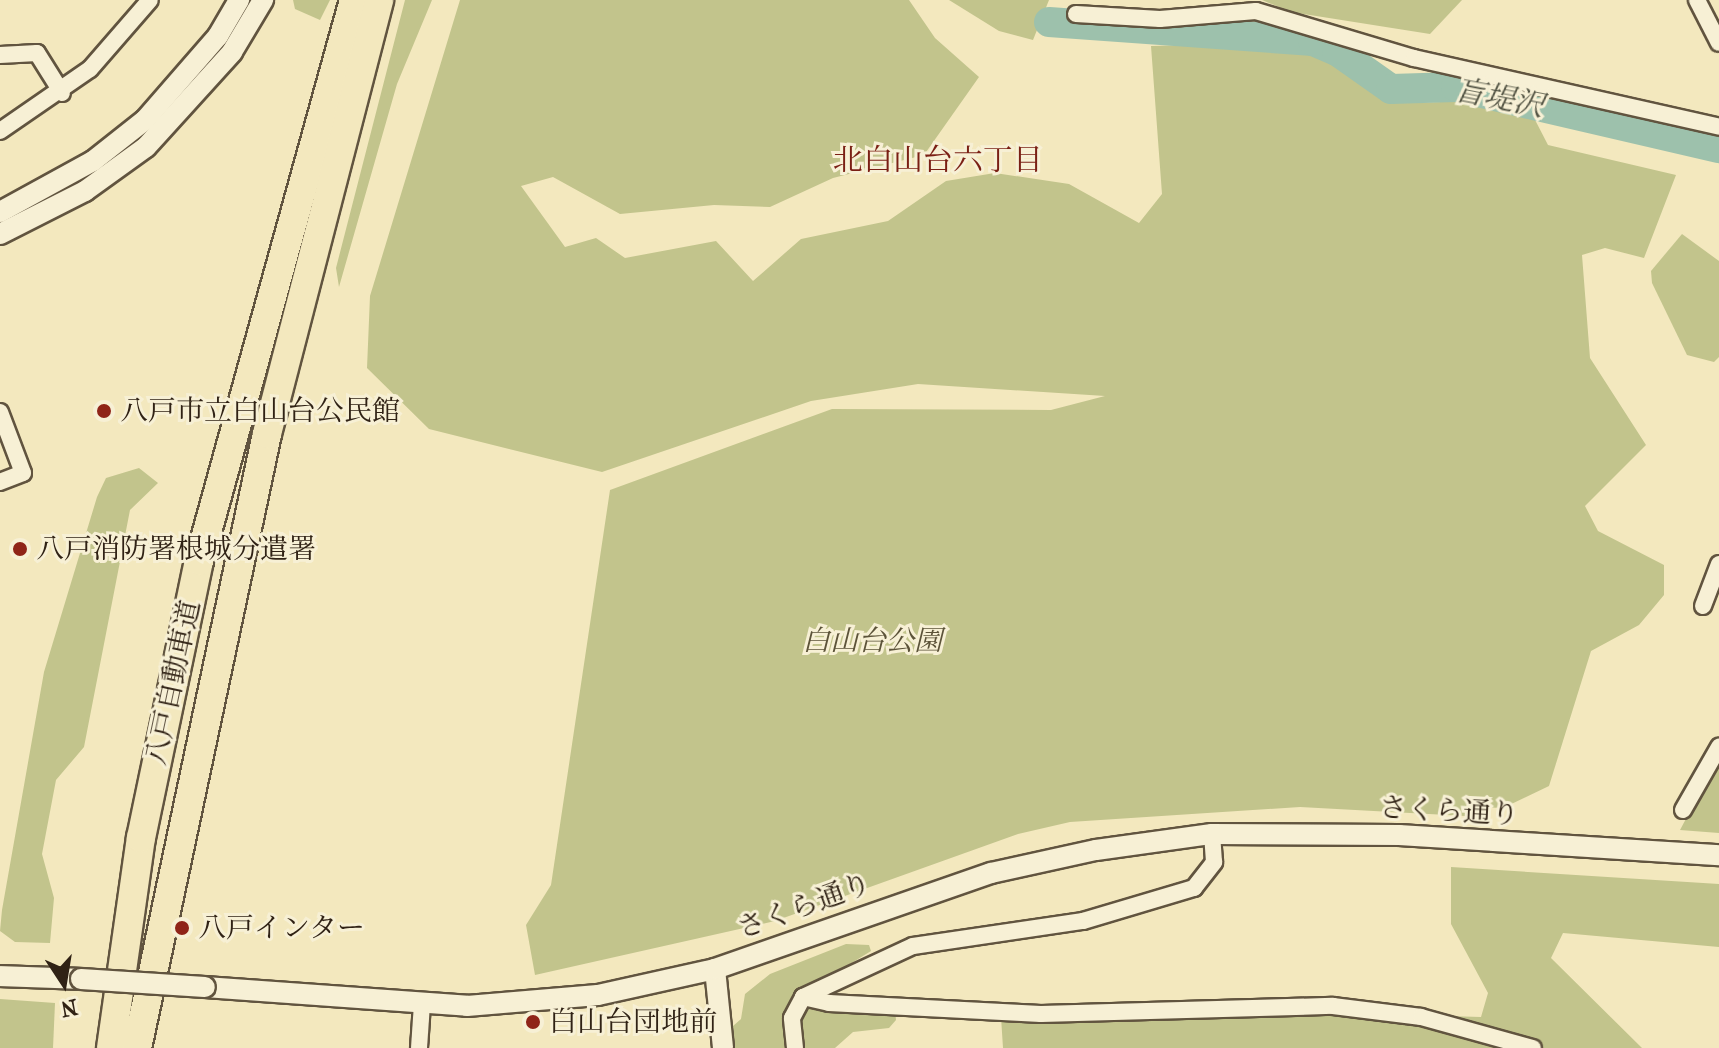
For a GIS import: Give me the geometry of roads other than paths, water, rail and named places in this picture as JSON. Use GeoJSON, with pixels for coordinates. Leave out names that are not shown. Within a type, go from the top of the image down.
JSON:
{"type":"FeatureCollection","features":[{"type":"Feature","properties":{"kind":"highway","name":"八戸自動車道"},"geometry":{"type":"LineString","coordinates":[[111,1048],[141,838],[199,561],[354,0]]}},
{"type":"Feature","properties":{"kind":"highway","name":"八戸自動車道"},"geometry":{"type":"LineString","coordinates":[[137,1048],[267,434],[379,0]]}},
{"type":"Feature","properties":{"kind":"street"},"geometry":{"type":"LineString","coordinates":[[0,131],[62,93],[122,37],[150,0]]}},
{"type":"Feature","properties":{"kind":"street"},"geometry":{"type":"LineString","coordinates":[[0,212],[93,161],[145,120],[218,36],[239,0]]}},
{"type":"Feature","properties":{"kind":"street"},"geometry":{"type":"LineString","coordinates":[[0,234],[85,191],[146,147],[207,84],[263,0]]}},
{"type":"Feature","properties":{"kind":"street"},"geometry":{"type":"LineString","coordinates":[[1697,0],[1719,43]]}},
{"type":"Feature","properties":{"kind":"street"},"geometry":{"type":"LineString","coordinates":[[1076,14],[1160,19],[1256,11],[1414,58],[1719,127]]}},
{"type":"Feature","properties":{"kind":"street"},"geometry":{"type":"LineString","coordinates":[[0,55],[37,53],[62,93]]}},
{"type":"Feature","properties":{"kind":"street"},"geometry":{"type":"LineString","coordinates":[[0,412],[23,473],[0,482]]}},
{"type":"Feature","properties":{"kind":"street"},"geometry":{"type":"LineString","coordinates":[[1703,606],[1719,564]]}},
{"type":"Feature","properties":{"kind":"street"},"geometry":{"type":"LineString","coordinates":[[1683,810],[1719,747]]}},
{"type":"Feature","properties":{"kind":"street"},"geometry":{"type":"LineString","coordinates":[[795,1048],[792,1018],[803,997],[913,946],[1083,921],[1194,888],[1214,862],[1212,834]]}},
{"type":"Feature","properties":{"kind":"street","name":"さくら通り"},"geometry":{"type":"LineString","coordinates":[[0,976],[205,987],[422,1004],[524,1004],[598,995],[715,969],[991,873],[1096,850],[1212,834],[1399,835],[1719,855]]}},
{"type":"Feature","properties":{"kind":"street"},"geometry":{"type":"LineString","coordinates":[[715,969],[723,1048]]}},
{"type":"Feature","properties":{"kind":"street"},"geometry":{"type":"LineString","coordinates":[[803,997],[829,1003],[1041,1014],[1333,1006],[1421,1017],[1533,1048]]}},
{"type":"Feature","properties":{"kind":"street"},"geometry":{"type":"LineString","coordinates":[[419,1048],[422,1004]]}},
{"type":"Feature","properties":{"kind":"waterway","name":"盲堤沢"},"geometry":{"type":"LineString","coordinates":[[1049,22],[1313,41],[1337,51],[1391,89],[1456,87],[1719,148]]}},
{"type":"Feature","properties":{"kind":"place","name":"八戸市立白山台公民館"},"geometry":{"type":"Point","coordinates":[104,411]}},
{"type":"Feature","properties":{"kind":"place","name":"八戸消防署根城分遣署"},"geometry":{"type":"Point","coordinates":[20,549]}},
{"type":"Feature","properties":{"kind":"place","name":"八戸インター"},"geometry":{"type":"Point","coordinates":[182,928]}},
{"type":"Feature","properties":{"kind":"place","name":"白山台団地前"},"geometry":{"type":"Point","coordinates":[533,1022]}},
{"type":"Feature","properties":{"kind":"district","name":"北白山台六丁目"},"geometry":{"type":"Point","coordinates":[938,161]}},
{"type":"Feature","properties":{"kind":"park label","name":"白山台公園"},"geometry":{"type":"Point","coordinates":[872,641]}}]}
